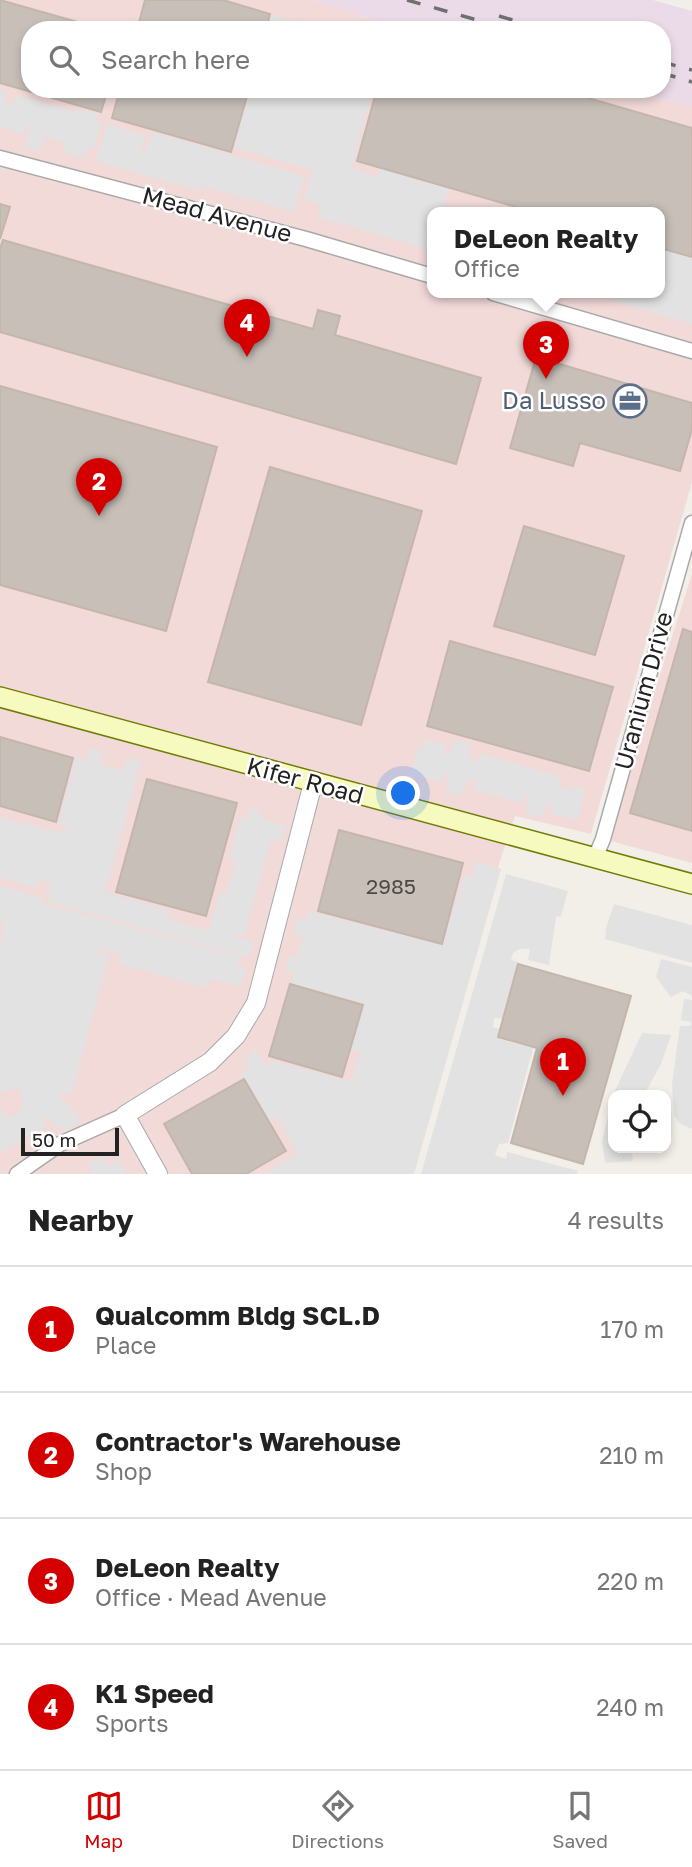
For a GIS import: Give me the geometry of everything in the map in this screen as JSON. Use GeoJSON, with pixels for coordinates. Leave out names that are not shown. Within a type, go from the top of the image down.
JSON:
{"type":"FeatureCollection","features":[{"type":"Feature","properties":{"kind":"main road","name":"Kifer Road"},"geometry":{"type":"LineString","coordinates":[[0,697],[692,884]]}},
{"type":"Feature","properties":{"kind":"street","name":"Mead Avenue"},"geometry":{"type":"LineString","coordinates":[[0,158],[306,239],[427,275]]}},
{"type":"Feature","properties":{"kind":"street"},"geometry":{"type":"LineString","coordinates":[[510,298],[692,351]]}},
{"type":"Feature","properties":{"kind":"street","name":"Uranium Drive"},"geometry":{"type":"LineString","coordinates":[[595,858],[603,839],[692,523]]}},
{"type":"Feature","properties":{"kind":"street"},"geometry":{"type":"LineString","coordinates":[[17,1174],[60,1144],[125,1115],[210,1062],[236,1036],[256,1003],[313,783]]}},
{"type":"Feature","properties":{"kind":"street"},"geometry":{"type":"LineString","coordinates":[[125,1115],[158,1174]]}},
{"type":"Feature","properties":{"kind":"shaded area"},"geometry":{"type":"Polygon","coordinates":[[[0,0],[313,0],[378,21],[21,21],[21,98],[655,98],[692,106],[692,482],[591,834],[515,816],[410,1174],[0,1174],[0,0]]]}},
{"type":"Feature","properties":{"kind":"shaded area"},"geometry":{"type":"Polygon","coordinates":[[[313,0],[653,0],[692,11],[692,106],[655,98],[671,98],[671,21],[378,21],[313,0]]]}},
{"type":"Feature","properties":{"kind":"shaded area"},"geometry":{"type":"Polygon","coordinates":[[[270,14],[293,21],[268,21],[270,14]]]}},
{"type":"Feature","properties":{"kind":"shaded area"},"geometry":{"type":"Polygon","coordinates":[[[0,90],[6,92],[4,102],[13,105],[17,95],[76,112],[77,108],[98,114],[97,122],[102,123],[94,149],[87,148],[84,158],[64,152],[65,142],[45,137],[39,151],[25,147],[30,125],[26,125],[24,134],[0,127],[0,90]]]}},
{"type":"Feature","properties":{"kind":"shaded area"},"geometry":{"type":"Polygon","coordinates":[[[247,98],[371,98],[351,169],[378,176],[381,169],[449,189],[444,207],[427,207],[427,249],[318,217],[321,204],[305,200],[312,170],[233,147],[247,98]]]}},
{"type":"Feature","properties":{"kind":"shaded area"},"geometry":{"type":"Polygon","coordinates":[[[107,124],[145,135],[141,150],[146,152],[152,132],[304,176],[294,212],[203,186],[201,191],[96,161],[107,124]]]}},
{"type":"Feature","properties":{"kind":"shaded area"},"geometry":{"type":"Polygon","coordinates":[[[665,250],[692,258],[692,324],[602,298],[665,298],[665,250]]]}},
{"type":"Feature","properties":{"kind":"shaded area"},"geometry":{"type":"Polygon","coordinates":[[[692,574],[692,863],[607,840],[692,574]]]}},
{"type":"Feature","properties":{"kind":"shaded area"},"geometry":{"type":"Polygon","coordinates":[[[425,739],[446,745],[446,754],[452,750],[455,739],[470,743],[469,756],[477,764],[481,754],[561,777],[559,787],[585,789],[577,821],[550,813],[552,802],[546,805],[543,818],[526,813],[528,796],[525,795],[522,803],[474,790],[477,781],[473,780],[466,784],[460,796],[446,792],[449,773],[446,772],[443,782],[411,774],[419,747],[422,748],[425,739]]]}},
{"type":"Feature","properties":{"kind":"shaded area"},"geometry":{"type":"Polygon","coordinates":[[[89,748],[103,752],[100,764],[122,770],[126,758],[141,761],[105,892],[171,910],[169,920],[209,931],[220,892],[227,894],[236,862],[229,860],[240,817],[250,819],[248,810],[259,809],[263,819],[286,826],[281,841],[271,839],[244,936],[236,933],[233,937],[254,942],[249,958],[50,902],[48,898],[51,884],[39,880],[37,888],[0,878],[0,817],[58,832],[66,829],[66,826],[58,824],[76,757],[86,760],[89,748]]]}},
{"type":"Feature","properties":{"kind":"shaded area"},"geometry":{"type":"Polygon","coordinates":[[[476,862],[501,869],[414,1174],[263,1174],[297,1154],[278,1117],[270,1122],[241,1073],[249,1068],[245,1059],[255,1048],[267,1068],[271,1060],[352,1082],[360,1053],[351,1050],[363,1003],[292,984],[294,974],[286,972],[289,956],[297,958],[303,936],[294,933],[297,919],[306,921],[309,911],[442,945],[464,875],[472,877],[476,862]]]}},
{"type":"Feature","properties":{"kind":"shaded area"},"geometry":{"type":"Polygon","coordinates":[[[506,874],[568,891],[561,916],[556,917],[549,965],[528,960],[530,949],[520,949],[513,953],[511,960],[519,962],[504,1019],[494,1018],[493,1027],[501,1029],[499,1039],[533,1048],[508,1143],[499,1144],[495,1155],[506,1159],[507,1152],[578,1171],[577,1174],[421,1174],[506,874]]]}},
{"type":"Feature","properties":{"kind":"shaded area"},"geometry":{"type":"Polygon","coordinates":[[[0,886],[42,898],[45,904],[240,957],[238,965],[246,969],[241,986],[212,979],[209,980],[207,988],[119,964],[120,954],[99,948],[99,952],[109,955],[71,1095],[62,1092],[59,1095],[81,1120],[65,1131],[44,1116],[42,1117],[46,1127],[0,1153],[0,1108],[9,1118],[20,1111],[23,1101],[22,1093],[17,1088],[0,1093],[0,946],[4,929],[0,920],[0,886]]]}},
{"type":"Feature","properties":{"kind":"shaded area"},"geometry":{"type":"Polygon","coordinates":[[[614,904],[692,925],[692,963],[605,939],[614,904]]]}},
{"type":"Feature","properties":{"kind":"shaded area"},"geometry":{"type":"Polygon","coordinates":[[[661,959],[692,967],[692,996],[683,991],[671,997],[656,977],[661,959]]]}},
{"type":"Feature","properties":{"kind":"shaded area"},"geometry":{"type":"Polygon","coordinates":[[[684,999],[692,1000],[692,1129],[679,1123],[674,1115],[672,1084],[680,1026],[691,1026],[691,1022],[681,1020],[684,999]]]}},
{"type":"Feature","properties":{"kind":"shaded area"},"geometry":{"type":"Polygon","coordinates":[[[642,1033],[671,1035],[661,1064],[647,1090],[615,1090],[642,1033]]]}},
{"type":"Feature","properties":{"kind":"shaded area"},"geometry":{"type":"Polygon","coordinates":[[[608,1116],[608,1153],[632,1153],[633,1161],[605,1163],[602,1141],[608,1116]]]}},
{"type":"Feature","properties":{"kind":"shaded area"},"geometry":{"type":"Polygon","coordinates":[[[103,1156],[108,1166],[118,1160],[126,1174],[94,1174],[88,1165],[103,1156]]]}},
{"type":"Feature","properties":{"kind":"building"},"geometry":{"type":"Polygon","coordinates":[[[0,0],[74,21],[21,21],[21,89],[0,83],[0,0]]]}},
{"type":"Feature","properties":{"kind":"building"},"geometry":{"type":"Polygon","coordinates":[[[145,0],[223,0],[270,14],[268,21],[139,21],[145,0]]]}},
{"type":"Feature","properties":{"kind":"building"},"geometry":{"type":"Polygon","coordinates":[[[52,98],[105,98],[101,112],[52,98]]]}},
{"type":"Feature","properties":{"kind":"building"},"geometry":{"type":"Polygon","coordinates":[[[118,98],[246,98],[231,152],[112,118],[118,98]]]}},
{"type":"Feature","properties":{"kind":"building"},"geometry":{"type":"Polygon","coordinates":[[[374,98],[588,98],[692,128],[692,257],[665,249],[665,207],[516,207],[357,161],[374,98]]]}},
{"type":"Feature","properties":{"kind":"building"},"geometry":{"type":"Polygon","coordinates":[[[0,204],[10,207],[0,239],[0,204]]]}},
{"type":"Feature","properties":{"kind":"building"},"geometry":{"type":"Polygon","coordinates":[[[3,240],[313,329],[318,310],[340,316],[335,335],[481,378],[456,464],[0,332],[0,249],[3,240]]]}},
{"type":"Feature","properties":{"kind":"building"},"geometry":{"type":"Polygon","coordinates":[[[536,357],[692,403],[692,429],[680,471],[580,443],[573,466],[510,448],[536,357]]]}},
{"type":"Feature","properties":{"kind":"building"},"geometry":{"type":"Polygon","coordinates":[[[0,386],[217,447],[166,631],[0,585],[0,386]]]}},
{"type":"Feature","properties":{"kind":"building"},"geometry":{"type":"Polygon","coordinates":[[[270,467],[422,511],[361,725],[208,682],[270,467]]]}},
{"type":"Feature","properties":{"kind":"building"},"geometry":{"type":"Polygon","coordinates":[[[524,526],[624,556],[595,655],[494,626],[524,526]]]}},
{"type":"Feature","properties":{"kind":"building"},"geometry":{"type":"Polygon","coordinates":[[[683,629],[692,632],[692,831],[630,813],[683,629]]]}},
{"type":"Feature","properties":{"kind":"building"},"geometry":{"type":"Polygon","coordinates":[[[450,641],[613,687],[589,771],[427,726],[450,641]]]}},
{"type":"Feature","properties":{"kind":"building"},"geometry":{"type":"Polygon","coordinates":[[[0,737],[73,758],[56,822],[0,806],[0,737]]]}},
{"type":"Feature","properties":{"kind":"building"},"geometry":{"type":"Polygon","coordinates":[[[147,779],[237,803],[206,916],[116,892],[147,779]]]}},
{"type":"Feature","properties":{"kind":"building"},"geometry":{"type":"Polygon","coordinates":[[[339,830],[463,863],[442,944],[318,911],[339,830]]]}},
{"type":"Feature","properties":{"kind":"building"},"geometry":{"type":"Polygon","coordinates":[[[518,964],[631,996],[583,1164],[511,1143],[537,1048],[498,1037],[518,964]]]}},
{"type":"Feature","properties":{"kind":"building"},"geometry":{"type":"Polygon","coordinates":[[[290,984],[363,1005],[342,1077],[269,1056],[290,984]]]}},
{"type":"Feature","properties":{"kind":"building"},"geometry":{"type":"Polygon","coordinates":[[[244,1079],[286,1151],[246,1174],[192,1174],[164,1124],[244,1079]]]}},
{"type":"Feature","properties":{"kind":"railway"},"geometry":{"type":"LineString","coordinates":[[407,0],[480,21]]}},
{"type":"Feature","properties":{"kind":"railway"},"geometry":{"type":"LineString","coordinates":[[499,16],[516,21]]}},
{"type":"Feature","properties":{"kind":"railway"},"geometry":{"type":"LineString","coordinates":[[671,64],[692,70]]}},
{"type":"Feature","properties":{"kind":"railway"},"geometry":{"type":"LineString","coordinates":[[671,76],[692,82]]}},
{"type":"Feature","properties":{"kind":"place","name":"K1 Speed"},"geometry":{"type":"Point","coordinates":[247,357]}},
{"type":"Feature","properties":{"kind":"place","name":"DeLeon Realty"},"geometry":{"type":"Point","coordinates":[546,379]}},
{"type":"Feature","properties":{"kind":"place","name":"Da Lusso"},"geometry":{"type":"Point","coordinates":[630,401]}},
{"type":"Feature","properties":{"kind":"place","name":"Contractor's Warehouse"},"geometry":{"type":"Point","coordinates":[99,516]}},
{"type":"Feature","properties":{"kind":"place","name":"Qualcomm Bldg SCL.D"},"geometry":{"type":"Point","coordinates":[563,1096]}}]}
